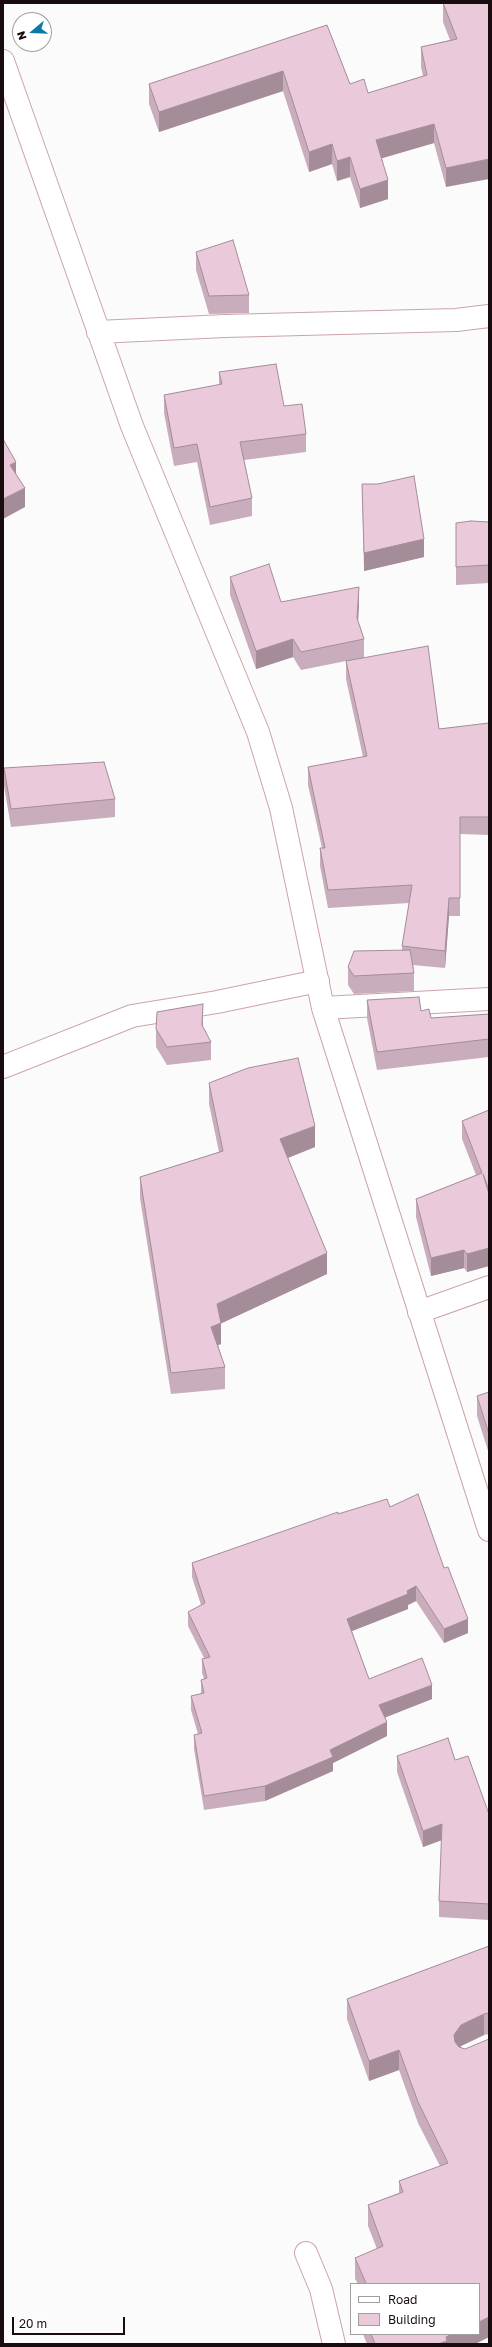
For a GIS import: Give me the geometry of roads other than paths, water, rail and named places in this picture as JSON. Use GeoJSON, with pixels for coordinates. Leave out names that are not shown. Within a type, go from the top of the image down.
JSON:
{"type":"FeatureCollection","features":[{"type":"Feature","properties":{"kind":"street"},"geometry":{"type":"LineString","coordinates":[[3,61],[132,426],[258,732],[281,808],[323,1008],[489,1530]]}},
{"type":"Feature","properties":{"kind":"street"},"geometry":{"type":"LineString","coordinates":[[98,332],[225,326],[456,320],[489,316]]}},
{"type":"Feature","properties":{"kind":"street"},"geometry":{"type":"LineString","coordinates":[[3,1067],[132,1016],[217,1002],[318,981]]}},
{"type":"Feature","properties":{"kind":"street"},"geometry":{"type":"LineString","coordinates":[[323,1008],[489,999]]}},
{"type":"Feature","properties":{"kind":"street"},"geometry":{"type":"LineString","coordinates":[[419,1312],[489,1287]]}},
{"type":"Feature","properties":{"kind":"street"},"geometry":{"type":"LineString","coordinates":[[306,2253],[321,2289],[334,2344]]}}]}
